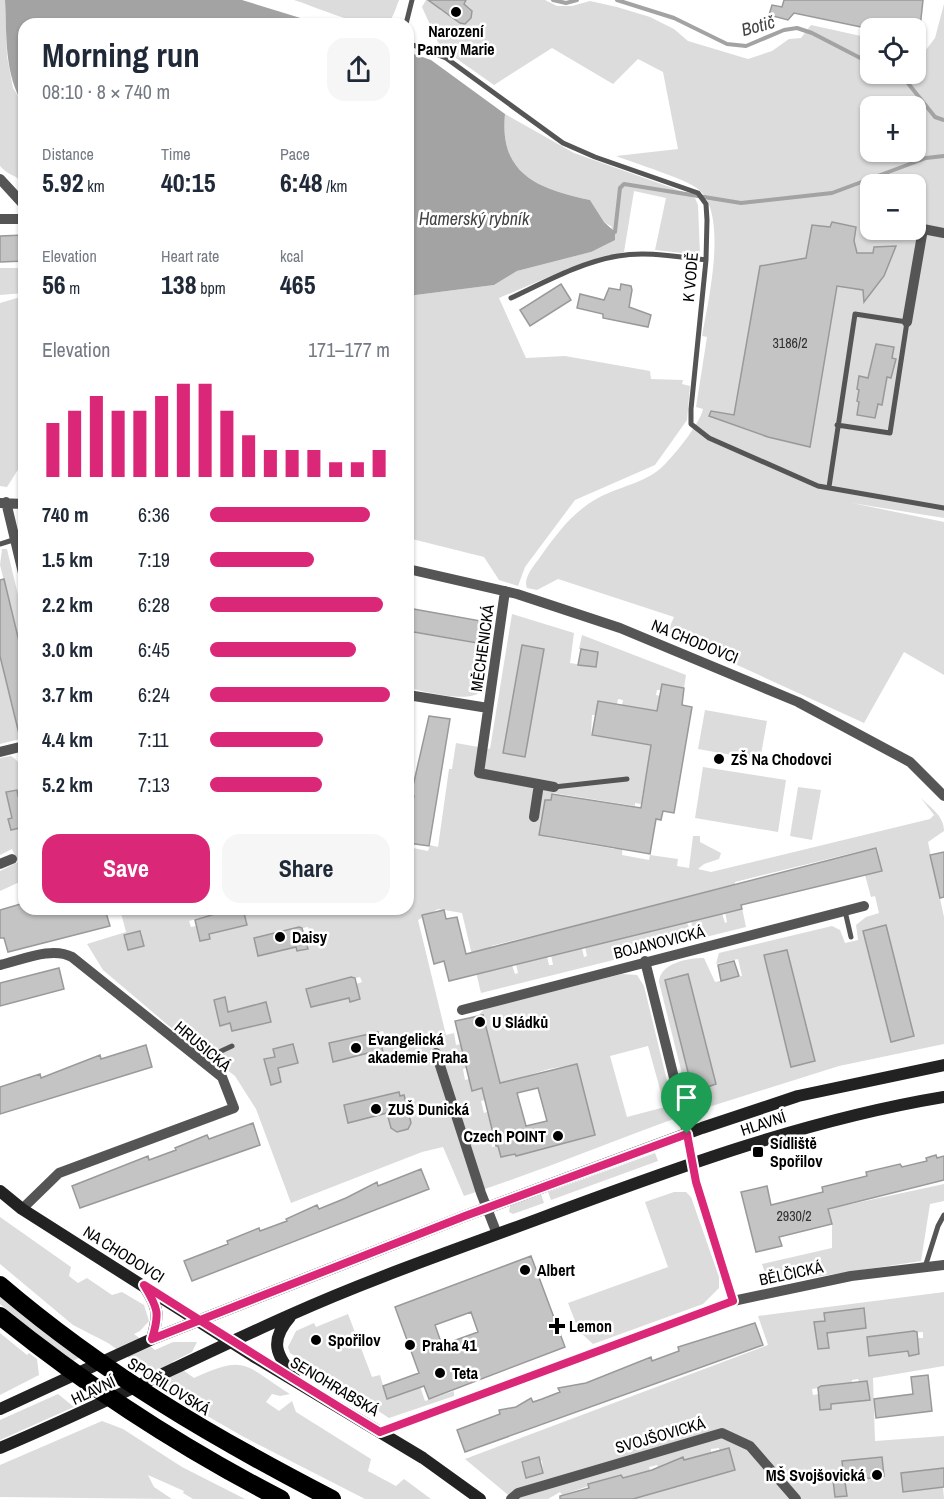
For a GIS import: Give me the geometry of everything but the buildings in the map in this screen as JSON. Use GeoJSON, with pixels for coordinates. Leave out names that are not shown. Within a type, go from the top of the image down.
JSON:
{"type":"FeatureCollection","features":[{"type":"Feature","properties":{"kind":"highway","name":"SPOŘILOVSKÁ"},"geometry":{"type":"LineString","coordinates":[[0,1285],[79,1348],[157,1402],[248,1456],[332,1499]]}},
{"type":"Feature","properties":{"kind":"highway"},"geometry":{"type":"LineString","coordinates":[[0,1316],[50,1356],[146,1424],[210,1462],[281,1499]]}},
{"type":"Feature","properties":{"kind":"street"},"geometry":{"type":"LineString","coordinates":[[0,179],[18,198]]}},
{"type":"Feature","properties":{"kind":"street"},"geometry":{"type":"LineString","coordinates":[[0,219],[18,219]]}},
{"type":"Feature","properties":{"kind":"street"},"geometry":{"type":"LineString","coordinates":[[907,322],[923,230],[944,233]]}},
{"type":"Feature","properties":{"kind":"street"},"geometry":{"type":"LineString","coordinates":[[18,503],[3,502],[18,557]]}},
{"type":"Feature","properties":{"kind":"street","name":"NA CHODOVCI"},"geometry":{"type":"LineString","coordinates":[[414,570],[506,591],[636,635],[798,702],[910,762],[944,796]]}},
{"type":"Feature","properties":{"kind":"street","name":"MĚCHENICKÁ"},"geometry":{"type":"LineString","coordinates":[[506,591],[479,774],[538,784]]}},
{"type":"Feature","properties":{"kind":"street","name":"MĚCHENICKÁ"},"geometry":{"type":"LineString","coordinates":[[414,696],[488,708]]}},
{"type":"Feature","properties":{"kind":"street"},"geometry":{"type":"LineString","coordinates":[[0,752],[18,748]]}},
{"type":"Feature","properties":{"kind":"street"},"geometry":{"type":"LineString","coordinates":[[534,817],[538,784],[554,787]]}},
{"type":"Feature","properties":{"kind":"street"},"geometry":{"type":"LineString","coordinates":[[0,864],[12,859]]}},
{"type":"Feature","properties":{"kind":"street","name":"BOJANOVICKÁ"},"geometry":{"type":"LineString","coordinates":[[462,1010],[864,906]]}},
{"type":"Feature","properties":{"kind":"street","name":"HRUSICKÁ"},"geometry":{"type":"LineString","coordinates":[[0,965],[63,951],[222,1077],[234,1108],[59,1173],[22,1209]]}},
{"type":"Feature","properties":{"kind":"street"},"geometry":{"type":"LineString","coordinates":[[645,961],[687,1134],[692,1164],[733,1301]]}},
{"type":"Feature","properties":{"kind":"street"},"geometry":{"type":"LineString","coordinates":[[436,1053],[497,1234]]}},
{"type":"Feature","properties":{"kind":"street","name":"HLAVNÍ"},"geometry":{"type":"LineString","coordinates":[[0,1409],[152,1339],[687,1134],[798,1096],[944,1065]]}},
{"type":"Feature","properties":{"kind":"street","name":"HLAVNÍ"},"geometry":{"type":"LineString","coordinates":[[0,1448],[58,1424],[292,1314],[497,1234],[692,1164],[802,1128],[893,1106],[944,1097]]}},
{"type":"Feature","properties":{"kind":"street","name":"NA CHODOVCI"},"geometry":{"type":"LineString","coordinates":[[0,1191],[22,1209],[233,1341]]}},
{"type":"Feature","properties":{"kind":"street","name":"BĚLČICKÁ"},"geometry":{"type":"LineString","coordinates":[[380,1432],[733,1301],[851,1276],[944,1264]]}},
{"type":"Feature","properties":{"kind":"street"},"geometry":{"type":"LineString","coordinates":[[144,1285],[157,1306],[157,1322],[152,1339]]}},
{"type":"Feature","properties":{"kind":"street"},"geometry":{"type":"LineString","coordinates":[[292,1314],[281,1329],[277,1350],[282,1362],[301,1384]]}},
{"type":"Feature","properties":{"kind":"street","name":"SENOHRABSKÁ"},"geometry":{"type":"LineString","coordinates":[[233,1341],[380,1432],[480,1499]]}},
{"type":"Feature","properties":{"kind":"street","name":"SVOJŠOVICKÁ"},"geometry":{"type":"LineString","coordinates":[[511,1499],[518,1493],[722,1433],[750,1446],[796,1499]]}},
{"type":"Feature","properties":{"kind":"lane"},"geometry":{"type":"LineString","coordinates":[[408,18],[412,0]]}},
{"type":"Feature","properties":{"kind":"lane","name":"K VODĚ"},"geometry":{"type":"LineString","coordinates":[[414,45],[446,58],[563,143],[595,157],[698,193],[706,204],[706,260],[691,424],[709,438],[818,486],[944,508]]}},
{"type":"Feature","properties":{"kind":"lane"},"geometry":{"type":"LineString","coordinates":[[511,298],[578,267],[618,256],[653,254],[706,260]]}},
{"type":"Feature","properties":{"kind":"lane"},"geometry":{"type":"LineString","coordinates":[[829,487],[837,425],[855,314],[907,322],[890,434],[837,425]]}},
{"type":"Feature","properties":{"kind":"lane"},"geometry":{"type":"LineString","coordinates":[[0,544],[13,540]]}},
{"type":"Feature","properties":{"kind":"lane"},"geometry":{"type":"LineString","coordinates":[[554,787],[627,779]]}},
{"type":"Feature","properties":{"kind":"lane"},"geometry":{"type":"LineString","coordinates":[[845,911],[850,937]]}},
{"type":"Feature","properties":{"kind":"lane"},"geometry":{"type":"LineString","coordinates":[[202,1060],[232,1046]]}},
{"type":"Feature","properties":{"kind":"lane"},"geometry":{"type":"LineString","coordinates":[[925,1267],[944,1215]]}},
{"type":"Feature","properties":{"kind":"shaded area"},"geometry":{"type":"Polygon","coordinates":[[[0,0],[5,0],[7,56],[13,88],[18,96],[18,178],[0,166],[0,0]]]}},
{"type":"Feature","properties":{"kind":"shaded area"},"geometry":{"type":"Polygon","coordinates":[[[294,0],[399,0],[391,18],[340,16],[294,0]]]}},
{"type":"Feature","properties":{"kind":"shaded area"},"geometry":{"type":"Polygon","coordinates":[[[426,0],[434,0],[441,8],[440,10],[462,23],[468,21],[471,15],[470,8],[464,5],[466,0],[545,0],[557,6],[572,6],[590,1],[650,17],[674,29],[688,41],[748,59],[772,51],[789,39],[801,38],[811,25],[860,36],[860,84],[926,84],[926,50],[935,38],[944,4],[944,518],[852,503],[944,522],[944,675],[904,652],[864,723],[667,633],[674,617],[558,579],[537,590],[527,588],[526,581],[531,570],[572,517],[598,498],[639,481],[661,468],[697,423],[703,409],[696,407],[707,337],[702,336],[714,259],[713,217],[707,201],[692,185],[616,156],[678,149],[663,72],[638,59],[613,84],[552,48],[494,85],[440,47],[422,7],[426,0]]]}},
{"type":"Feature","properties":{"kind":"shaded area"},"geometry":{"type":"Polygon","coordinates":[[[505,114],[574,153],[695,198],[698,205],[700,255],[655,250],[666,198],[634,191],[624,252],[572,267],[499,298],[526,358],[565,356],[650,371],[651,379],[683,380],[682,384],[690,386],[687,420],[655,465],[575,500],[525,567],[518,586],[499,580],[484,557],[414,540],[414,295],[494,285],[517,271],[591,252],[612,227],[604,222],[590,200],[554,190],[526,176],[516,165],[509,152],[505,135],[505,114]]]}},
{"type":"Feature","properties":{"kind":"shaded area"},"geometry":{"type":"Polygon","coordinates":[[[0,268],[18,268],[18,294],[0,295],[0,268]]]}},
{"type":"Feature","properties":{"kind":"shaded area"},"geometry":{"type":"Polygon","coordinates":[[[18,298],[18,470],[7,487],[0,486],[0,303],[18,298]]]}},
{"type":"Feature","properties":{"kind":"shaded area"},"geometry":{"type":"Polygon","coordinates":[[[2,549],[7,549],[18,595],[18,638],[0,565],[2,549]]]}},
{"type":"Feature","properties":{"kind":"shaded area"},"geometry":{"type":"Polygon","coordinates":[[[512,614],[574,633],[570,663],[596,667],[598,653],[579,649],[582,635],[686,675],[684,688],[662,684],[661,690],[657,690],[656,695],[660,696],[657,711],[622,705],[623,700],[618,699],[617,704],[599,701],[596,715],[592,715],[591,735],[651,745],[641,804],[635,803],[635,806],[553,793],[546,837],[615,849],[616,842],[623,843],[622,855],[649,860],[650,855],[678,859],[677,866],[689,868],[693,836],[700,836],[700,842],[721,853],[719,859],[704,864],[698,869],[711,872],[930,819],[934,815],[921,798],[942,821],[944,831],[928,842],[944,917],[944,1044],[839,1066],[696,1111],[690,1106],[659,982],[664,970],[676,963],[704,958],[715,982],[742,976],[738,959],[716,964],[719,953],[832,926],[840,930],[845,943],[858,940],[856,925],[866,917],[879,913],[875,896],[871,897],[865,875],[882,871],[877,847],[735,882],[735,886],[491,946],[512,965],[515,974],[518,973],[516,964],[547,956],[549,965],[553,965],[551,955],[582,948],[584,957],[587,956],[585,947],[687,922],[690,931],[693,930],[691,921],[722,913],[725,923],[727,922],[725,912],[742,908],[746,927],[481,993],[462,913],[438,909],[418,920],[446,1035],[454,1033],[456,1045],[461,1044],[466,1068],[463,1069],[465,1080],[469,1079],[472,1091],[482,1088],[485,1100],[481,1101],[484,1113],[487,1112],[493,1135],[490,1136],[492,1147],[499,1146],[502,1157],[515,1154],[516,1156],[575,1140],[588,1107],[577,1064],[549,1069],[500,1084],[483,1015],[479,1015],[485,1008],[622,974],[637,975],[644,986],[676,1118],[464,1196],[443,1147],[422,1152],[291,1203],[256,1109],[235,1076],[169,1026],[103,970],[87,944],[126,932],[122,915],[210,915],[189,921],[191,927],[196,926],[200,941],[210,939],[209,934],[247,925],[244,915],[414,915],[414,848],[428,851],[430,845],[438,847],[449,769],[452,769],[456,743],[490,749],[512,614]],[[522,646],[503,753],[525,757],[544,650],[522,646]],[[886,925],[863,931],[891,1041],[914,1036],[886,925]],[[308,927],[254,938],[258,956],[296,947],[298,951],[307,949],[304,934],[309,932],[308,927]],[[141,931],[123,935],[128,950],[144,946],[141,931]],[[787,950],[764,956],[792,1067],[815,1061],[787,950]],[[688,974],[665,980],[693,1092],[716,1084],[688,974]],[[360,977],[306,989],[311,1007],[349,998],[350,1002],[360,999],[356,984],[362,982],[360,977]],[[225,997],[214,1000],[220,1026],[230,1023],[232,1031],[271,1021],[266,1002],[228,1012],[225,997]],[[383,1031],[329,1043],[333,1061],[372,1052],[373,1059],[383,1056],[379,1038],[385,1037],[383,1031]],[[293,1044],[273,1049],[275,1057],[265,1059],[271,1085],[281,1082],[278,1068],[298,1063],[293,1044]],[[648,1046],[610,1056],[627,1117],[665,1107],[648,1046]],[[398,1092],[344,1105],[348,1123],[387,1113],[391,1128],[397,1132],[408,1129],[411,1123],[404,1096],[400,1096],[398,1092]]]}},
{"type":"Feature","properties":{"kind":"shaded area"},"geometry":{"type":"Polygon","coordinates":[[[414,633],[489,645],[482,690],[476,694],[458,697],[414,689],[414,633]]]}},
{"type":"Feature","properties":{"kind":"shaded area"},"geometry":{"type":"Polygon","coordinates":[[[0,656],[18,725],[18,740],[0,744],[0,656]]]}},
{"type":"Feature","properties":{"kind":"shaded area"},"geometry":{"type":"Polygon","coordinates":[[[705,710],[767,721],[760,760],[698,749],[705,710]]]}},
{"type":"Feature","properties":{"kind":"shaded area"},"geometry":{"type":"Polygon","coordinates":[[[11,756],[18,762],[18,796],[16,790],[6,793],[12,818],[8,820],[11,830],[18,828],[18,862],[12,849],[0,855],[0,758],[11,756]]]}},
{"type":"Feature","properties":{"kind":"shaded area"},"geometry":{"type":"Polygon","coordinates":[[[703,767],[786,780],[778,832],[695,818],[703,767]]]}},
{"type":"Feature","properties":{"kind":"shaded area"},"geometry":{"type":"Polygon","coordinates":[[[798,787],[821,790],[812,840],[790,836],[798,787]]]}},
{"type":"Feature","properties":{"kind":"shaded area"},"geometry":{"type":"Polygon","coordinates":[[[18,862],[18,883],[0,891],[0,871],[18,862]]]}},
{"type":"Feature","properties":{"kind":"shaded area"},"geometry":{"type":"Polygon","coordinates":[[[655,1153],[658,1161],[551,1200],[548,1192],[655,1153]]]}},
{"type":"Feature","properties":{"kind":"shaded area"},"geometry":{"type":"Polygon","coordinates":[[[944,1184],[944,1201],[930,1204],[921,1261],[769,1284],[762,1264],[832,1248],[832,1224],[828,1209],[944,1184]]]}},
{"type":"Feature","properties":{"kind":"shaded area"},"geometry":{"type":"Polygon","coordinates":[[[674,1192],[686,1192],[691,1197],[719,1277],[719,1288],[703,1304],[593,1344],[579,1331],[568,1303],[668,1267],[645,1202],[674,1192]]]}},
{"type":"Feature","properties":{"kind":"shaded area"},"geometry":{"type":"Polygon","coordinates":[[[541,1194],[544,1203],[513,1214],[509,1212],[510,1206],[541,1194]]]}},
{"type":"Feature","properties":{"kind":"shaded area"},"geometry":{"type":"Polygon","coordinates":[[[0,1217],[71,1267],[69,1276],[78,1283],[87,1278],[112,1295],[122,1292],[144,1305],[149,1321],[134,1334],[155,1350],[173,1342],[197,1342],[192,1352],[172,1362],[194,1378],[225,1366],[245,1366],[253,1370],[290,1394],[280,1396],[272,1394],[266,1402],[279,1411],[292,1401],[296,1412],[371,1459],[368,1471],[396,1486],[404,1479],[431,1499],[365,1499],[242,1436],[183,1402],[169,1386],[108,1343],[73,1325],[0,1264],[0,1217]]]}},
{"type":"Feature","properties":{"kind":"shaded area"},"geometry":{"type":"Polygon","coordinates":[[[944,1292],[944,1366],[873,1378],[875,1441],[944,1436],[944,1468],[901,1473],[943,1487],[944,1499],[633,1499],[729,1448],[720,1451],[719,1448],[711,1449],[711,1453],[684,1460],[683,1457],[675,1460],[676,1463],[658,1468],[657,1465],[649,1467],[650,1471],[623,1478],[621,1475],[562,1495],[560,1492],[548,1499],[513,1499],[465,1459],[768,1345],[758,1316],[944,1292]],[[824,1313],[825,1321],[814,1323],[818,1349],[829,1348],[827,1333],[866,1328],[824,1313]],[[923,1332],[907,1333],[869,1356],[908,1351],[909,1356],[919,1354],[918,1338],[923,1338],[923,1332]],[[852,1380],[852,1383],[812,1389],[813,1395],[819,1394],[820,1410],[831,1409],[831,1404],[869,1400],[867,1381],[852,1380]],[[881,1457],[842,1461],[843,1470],[832,1471],[836,1497],[847,1496],[845,1482],[883,1477],[881,1457]],[[537,1458],[521,1463],[526,1477],[543,1472],[542,1461],[537,1458]]]}},
{"type":"Feature","properties":{"kind":"shaded area"},"geometry":{"type":"Polygon","coordinates":[[[0,1296],[79,1358],[71,1362],[0,1304],[0,1296]]]}},
{"type":"Feature","properties":{"kind":"shaded area"},"geometry":{"type":"Polygon","coordinates":[[[348,1314],[372,1377],[380,1375],[387,1399],[416,1375],[425,1401],[454,1391],[454,1396],[389,1418],[290,1353],[288,1347],[296,1331],[314,1323],[316,1327],[348,1314]]]}},
{"type":"Feature","properties":{"kind":"shaded area"},"geometry":{"type":"Polygon","coordinates":[[[0,1333],[27,1355],[29,1353],[37,1359],[39,1375],[0,1395],[0,1333]]]}},
{"type":"Feature","properties":{"kind":"shaded area"},"geometry":{"type":"Polygon","coordinates":[[[58,1394],[74,1407],[0,1440],[0,1420],[58,1394]]]}},
{"type":"Feature","properties":{"kind":"shaded area"},"geometry":{"type":"Polygon","coordinates":[[[102,1421],[123,1429],[182,1467],[245,1499],[193,1499],[183,1493],[184,1491],[148,1475],[154,1487],[172,1499],[0,1497],[0,1465],[102,1421]]]}},
{"type":"Feature","properties":{"kind":"water"},"geometry":{"type":"Polygon","coordinates":[[[5,0],[242,0],[300,18],[18,18],[18,94],[10,68],[5,0]]]}},
{"type":"Feature","properties":{"kind":"water","name":"Hamerský rybník"},"geometry":{"type":"Polygon","coordinates":[[[414,54],[431,60],[505,114],[505,135],[509,152],[516,165],[526,176],[554,190],[590,200],[604,222],[615,232],[615,240],[591,252],[517,271],[494,285],[414,295],[414,54]]]}},
{"type":"Feature","properties":{"kind":"waterway","name":"Botič"},"geometry":{"type":"LineString","coordinates":[[553,0],[566,3],[577,0]]}},
{"type":"Feature","properties":{"kind":"waterway","name":"Botič"},"geometry":{"type":"LineString","coordinates":[[617,0],[674,18],[727,44],[746,46],[784,30],[797,28],[812,33],[860,58]]}},
{"type":"Feature","properties":{"kind":"waterway","name":"Botič"},"geometry":{"type":"LineString","coordinates":[[909,84],[935,117],[944,120]]}},
{"type":"Feature","properties":{"kind":"waterway"},"geometry":{"type":"LineString","coordinates":[[612,232],[615,232],[620,188],[624,184],[741,203],[832,193],[926,158],[944,156]]}},
{"type":"Feature","properties":{"kind":"place","name":"Narození Panny Marie"},"geometry":{"type":"Point","coordinates":[456,12]}},
{"type":"Feature","properties":{"kind":"place","name":"ZŠ Na Chodovci"},"geometry":{"type":"Point","coordinates":[719,759]}},
{"type":"Feature","properties":{"kind":"place","name":"Daisy"},"geometry":{"type":"Point","coordinates":[280,937]}},
{"type":"Feature","properties":{"kind":"place","name":"U Sládků"},"geometry":{"type":"Point","coordinates":[480,1022]}},
{"type":"Feature","properties":{"kind":"place","name":"Evangelická akademie Praha"},"geometry":{"type":"Point","coordinates":[356,1048]}},
{"type":"Feature","properties":{"kind":"place","name":"ZUŠ Dunická"},"geometry":{"type":"Point","coordinates":[376,1109]}},
{"type":"Feature","properties":{"kind":"place","name":"Czech POINT"},"geometry":{"type":"Point","coordinates":[558,1136]}},
{"type":"Feature","properties":{"kind":"place","name":"Sídliště Spořilov"},"geometry":{"type":"Point","coordinates":[758,1152]}},
{"type":"Feature","properties":{"kind":"place","name":"Albert"},"geometry":{"type":"Point","coordinates":[525,1270]}},
{"type":"Feature","properties":{"kind":"place","name":"Lemon"},"geometry":{"type":"Point","coordinates":[557,1326]}},
{"type":"Feature","properties":{"kind":"place","name":"Spořilov"},"geometry":{"type":"Point","coordinates":[316,1340]}},
{"type":"Feature","properties":{"kind":"place","name":"Praha 41"},"geometry":{"type":"Point","coordinates":[410,1345]}},
{"type":"Feature","properties":{"kind":"place","name":"Teta"},"geometry":{"type":"Point","coordinates":[440,1373]}},
{"type":"Feature","properties":{"kind":"place","name":"MŠ Svojšovická"},"geometry":{"type":"Point","coordinates":[877,1475]}},
{"type":"Feature","properties":{"kind":"route"},"geometry":{"type":"LineString","coordinates":[[687,1134],[465,1216],[201,1321],[152,1339],[157,1322],[157,1306],[144,1285],[183,1309],[201,1321],[233,1341],[254,1356],[380,1432],[733,1301],[696,1182],[687,1134]]}}]}
